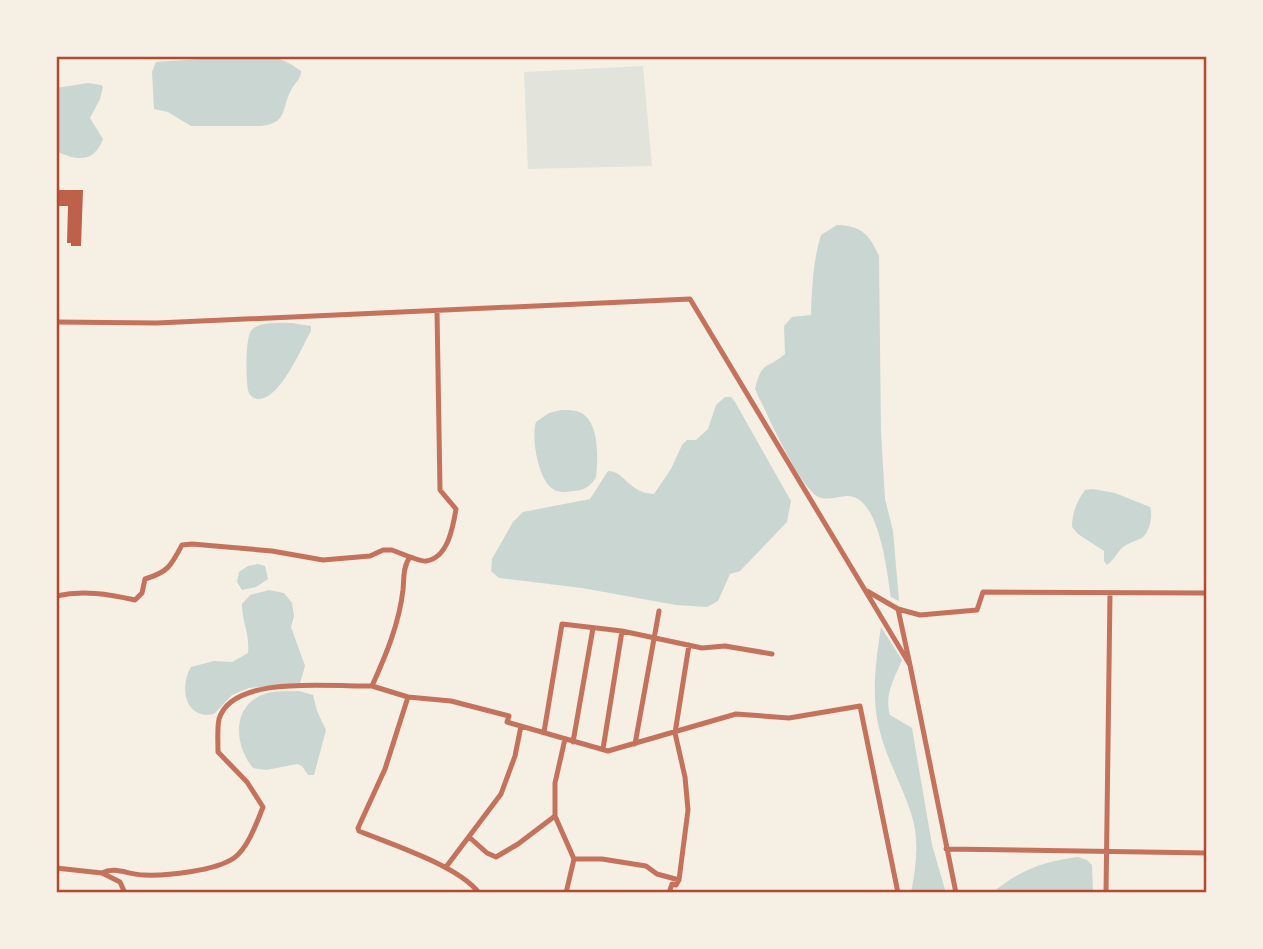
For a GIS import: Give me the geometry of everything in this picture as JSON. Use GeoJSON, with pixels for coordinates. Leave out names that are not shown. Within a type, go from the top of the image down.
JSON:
{"type":"FeatureCollection","features":[{"type":"Feature","properties":{"kind":"street"},"geometry":{"type":"LineString","coordinates":[[56,321],[157,323],[690,299],[910,665]]}},
{"type":"Feature","properties":{"kind":"street"},"geometry":{"type":"LineString","coordinates":[[56,596],[74,592],[107,594],[135,600],[142,593],[145,579],[171,566],[182,545],[272,551],[323,559],[370,556],[383,550],[392,550],[426,561],[441,554],[453,527],[456,509],[440,490],[437,311]]}},
{"type":"Feature","properties":{"kind":"street"},"geometry":{"type":"LineString","coordinates":[[372,686],[396,628],[403,593],[405,562],[410,558]]}},
{"type":"Feature","properties":{"kind":"street"},"geometry":{"type":"LineString","coordinates":[[864,590],[898,609],[920,615],[977,610],[983,592],[1207,593]]}},
{"type":"Feature","properties":{"kind":"street"},"geometry":{"type":"LineString","coordinates":[[1106,893],[1110,593]]}},
{"type":"Feature","properties":{"kind":"street"},"geometry":{"type":"LineString","coordinates":[[898,609],[956,893]]}},
{"type":"Feature","properties":{"kind":"street"},"geometry":{"type":"LineString","coordinates":[[635,744],[659,611]]}},
{"type":"Feature","properties":{"kind":"street"},"geometry":{"type":"LineString","coordinates":[[544,732],[562,624],[622,631],[702,648],[725,646],[772,654]]}},
{"type":"Feature","properties":{"kind":"street"},"geometry":{"type":"LineString","coordinates":[[573,742],[593,628]]}},
{"type":"Feature","properties":{"kind":"street"},"geometry":{"type":"LineString","coordinates":[[603,749],[622,631]]}},
{"type":"Feature","properties":{"kind":"street"},"geometry":{"type":"LineString","coordinates":[[669,893],[672,884],[676,885],[679,880],[688,810],[685,777],[675,733],[689,645]]}},
{"type":"Feature","properties":{"kind":"street"},"geometry":{"type":"LineString","coordinates":[[102,873],[112,869],[142,876],[191,872],[234,858],[254,831],[263,807],[247,782],[218,752],[219,718],[234,698],[269,687],[372,686],[408,697],[452,701],[487,709],[509,716],[507,722],[608,751],[736,714],[789,718],[860,706],[898,893]]}},
{"type":"Feature","properties":{"kind":"street"},"geometry":{"type":"LineString","coordinates":[[408,697],[385,769],[359,831],[446,867],[471,882],[480,893]]}},
{"type":"Feature","properties":{"kind":"street"},"geometry":{"type":"LineString","coordinates":[[446,867],[502,794],[522,726]]}},
{"type":"Feature","properties":{"kind":"street"},"geometry":{"type":"LineString","coordinates":[[565,739],[555,783],[555,816],[573,859],[566,893]]}},
{"type":"Feature","properties":{"kind":"street"},"geometry":{"type":"LineString","coordinates":[[469,837],[487,853],[496,857],[555,816]]}},
{"type":"Feature","properties":{"kind":"street"},"geometry":{"type":"LineString","coordinates":[[946,849],[1207,853]]}},
{"type":"Feature","properties":{"kind":"street"},"geometry":{"type":"LineString","coordinates":[[573,859],[602,859],[646,866],[657,874],[679,880]]}},
{"type":"Feature","properties":{"kind":"street"},"geometry":{"type":"LineString","coordinates":[[56,868],[102,873],[120,882],[125,893]]}},
{"type":"Feature","properties":{"kind":"shaded area"},"geometry":{"type":"Polygon","coordinates":[[[242,56],[273,57],[301,71],[276,122],[261,126],[191,126],[168,112],[154,109],[152,72],[156,62],[242,56]]]}},
{"type":"Feature","properties":{"kind":"shaded area"},"geometry":{"type":"Polygon","coordinates":[[[643,66],[652,166],[528,169],[524,72],[643,66]]]}},
{"type":"Feature","properties":{"kind":"shaded area"},"geometry":{"type":"Polygon","coordinates":[[[88,83],[103,87],[90,118],[103,139],[90,156],[71,157],[56,151],[56,88],[88,83]]]}},
{"type":"Feature","properties":{"kind":"shaded area"},"geometry":{"type":"Polygon","coordinates":[[[837,225],[859,229],[872,242],[879,256],[881,433],[885,499],[893,531],[899,601],[891,597],[880,538],[867,508],[858,499],[847,496],[824,498],[812,492],[789,458],[755,389],[763,369],[785,354],[784,326],[792,317],[811,315],[818,245],[821,235],[837,225]]]}},
{"type":"Feature","properties":{"kind":"shaded area"},"geometry":{"type":"Polygon","coordinates":[[[292,323],[311,326],[311,331],[276,390],[260,399],[254,398],[249,392],[247,378],[247,351],[251,331],[264,324],[292,323]]]}},
{"type":"Feature","properties":{"kind":"shaded area"},"geometry":{"type":"Polygon","coordinates":[[[725,397],[731,397],[735,402],[791,501],[787,522],[740,571],[730,574],[718,601],[707,607],[676,605],[582,588],[499,578],[491,571],[492,559],[513,522],[523,512],[590,499],[608,471],[619,474],[638,490],[654,494],[671,469],[682,445],[687,440],[696,440],[708,429],[716,405],[725,397]]]}},
{"type":"Feature","properties":{"kind":"shaded area"},"geometry":{"type":"Polygon","coordinates":[[[561,410],[577,411],[586,416],[594,431],[597,460],[596,477],[592,483],[578,490],[563,492],[553,489],[543,477],[534,438],[536,422],[549,413],[561,410]]]}},
{"type":"Feature","properties":{"kind":"shaded area"},"geometry":{"type":"Polygon","coordinates":[[[1085,490],[1115,493],[1150,507],[1151,510],[1145,535],[1122,548],[1107,565],[1104,551],[1072,527],[1080,498],[1085,490]]]}},
{"type":"Feature","properties":{"kind":"shaded area"},"geometry":{"type":"Polygon","coordinates":[[[258,564],[265,566],[268,579],[256,587],[242,590],[237,582],[239,572],[258,564]]]}},
{"type":"Feature","properties":{"kind":"shaded area"},"geometry":{"type":"Polygon","coordinates":[[[269,590],[284,593],[292,603],[294,616],[291,627],[305,666],[300,683],[249,688],[232,695],[214,714],[196,712],[187,700],[185,692],[191,667],[214,661],[232,662],[248,653],[242,604],[250,595],[269,590]]]}},
{"type":"Feature","properties":{"kind":"shaded area"},"geometry":{"type":"Polygon","coordinates":[[[881,627],[902,660],[891,687],[888,708],[890,715],[912,728],[932,845],[946,893],[911,893],[916,833],[879,728],[875,703],[881,627]]]}},
{"type":"Feature","properties":{"kind":"shaded area"},"geometry":{"type":"Polygon","coordinates":[[[299,691],[313,695],[326,730],[314,775],[308,775],[302,766],[297,764],[266,770],[253,768],[239,737],[241,716],[246,707],[254,699],[269,693],[299,691]]]}},
{"type":"Feature","properties":{"kind":"shaded area"},"geometry":{"type":"Polygon","coordinates":[[[1078,857],[1092,865],[1093,893],[992,893],[1032,868],[1078,857]]]}},
{"type":"Feature","properties":{"kind":"building"},"geometry":{"type":"Polygon","coordinates":[[[56,190],[83,190],[81,246],[67,243],[68,206],[56,206],[56,190]]]}}]}
